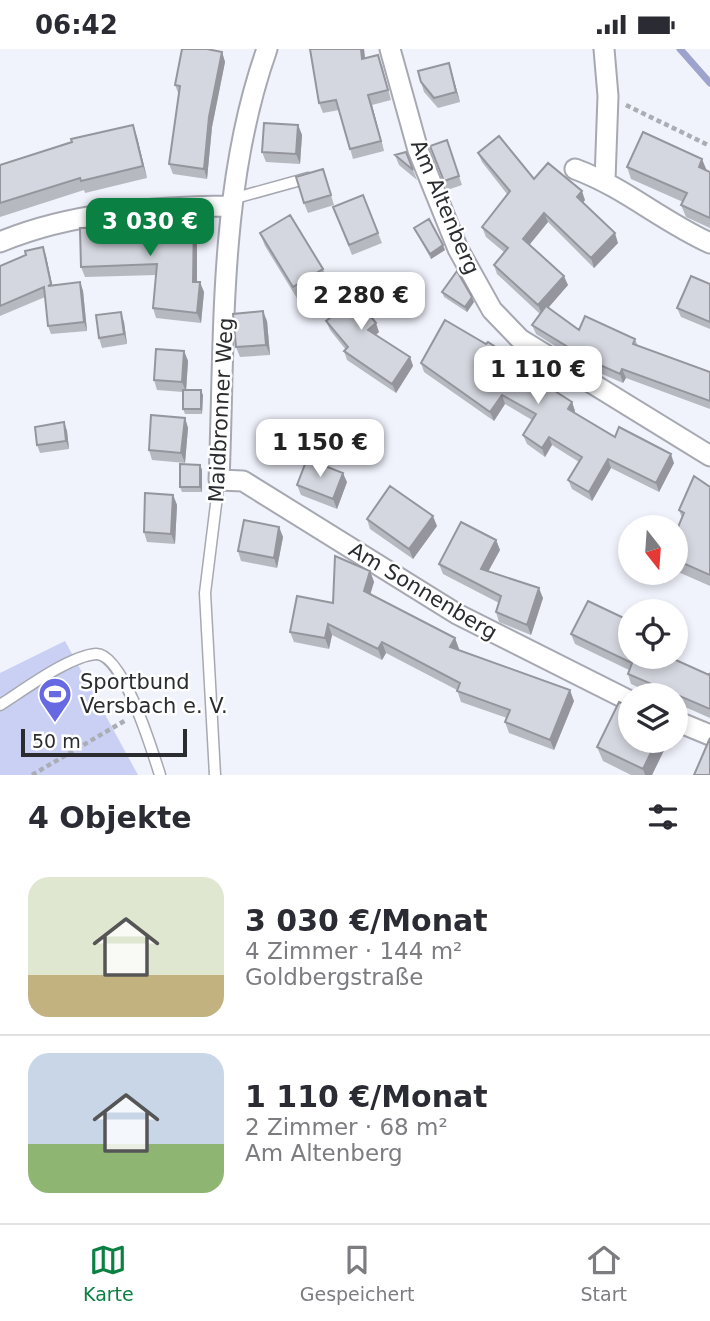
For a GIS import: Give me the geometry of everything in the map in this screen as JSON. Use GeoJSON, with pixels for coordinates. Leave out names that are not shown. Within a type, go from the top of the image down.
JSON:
{"type":"FeatureCollection","features":[{"type":"Feature","properties":{"kind":"street","name":"Maidbronner Weg"},"geometry":{"type":"LineString","coordinates":[[219,480],[230,202],[248,101],[267,49]]}},
{"type":"Feature","properties":{"kind":"street","name":"Am Altenberg"},"geometry":{"type":"LineString","coordinates":[[390,49],[418,150],[458,249],[492,310],[520,339],[710,456]]}},
{"type":"Feature","properties":{"kind":"street"},"geometry":{"type":"LineString","coordinates":[[604,49],[608,96],[605,180]]}},
{"type":"Feature","properties":{"kind":"street"},"geometry":{"type":"LineString","coordinates":[[575,169],[605,180],[679,229],[710,243]]}},
{"type":"Feature","properties":{"kind":"street"},"geometry":{"type":"LineString","coordinates":[[0,241],[53,225],[106,214],[230,202]]}},
{"type":"Feature","properties":{"kind":"street","name":"Am Sonnenberg"},"geometry":{"type":"LineString","coordinates":[[219,480],[243,481],[457,614],[618,695]]}},
{"type":"Feature","properties":{"kind":"street"},"geometry":{"type":"LineString","coordinates":[[688,726],[710,735]]}},
{"type":"Feature","properties":{"kind":"lane"},"geometry":{"type":"LineString","coordinates":[[230,202],[322,173]]}},
{"type":"Feature","properties":{"kind":"lane","name":"Maidbronner Weg"},"geometry":{"type":"LineString","coordinates":[[215,775],[205,593],[219,480]]}},
{"type":"Feature","properties":{"kind":"lane"},"geometry":{"type":"LineString","coordinates":[[0,705],[79,659],[98,654],[107,657],[139,713],[160,775]]}},
{"type":"Feature","properties":{"kind":"path"},"geometry":{"type":"LineString","coordinates":[[608,96],[710,146]]}},
{"type":"Feature","properties":{"kind":"path"},"geometry":{"type":"LineString","coordinates":[[32,775],[139,713]]}},
{"type":"Feature","properties":{"kind":"shaded area"},"geometry":{"type":"Polygon","coordinates":[[[333,427],[355,434],[354,445],[327,439],[328,430],[333,427]]]}},
{"type":"Feature","properties":{"kind":"shaded area","name":"Sportbund Versbach e. V."},"geometry":{"type":"Polygon","coordinates":[[[65,641],[138,775],[0,775],[0,673],[65,641]]]}},
{"type":"Feature","properties":{"kind":"building"},"geometry":{"type":"Polygon","coordinates":[[[182,49],[222,52],[209,117],[204,169],[169,164],[180,86],[175,85],[182,49]]]}},
{"type":"Feature","properties":{"kind":"building"},"geometry":{"type":"Polygon","coordinates":[[[310,49],[361,49],[362,59],[378,55],[388,90],[368,95],[381,141],[350,149],[336,100],[319,103],[310,49]]]}},
{"type":"Feature","properties":{"kind":"building"},"geometry":{"type":"Polygon","coordinates":[[[449,63],[456,92],[434,98],[421,82],[418,71],[449,63]]]}},
{"type":"Feature","properties":{"kind":"building"},"geometry":{"type":"Polygon","coordinates":[[[264,123],[298,125],[296,154],[262,152],[264,123]]]}},
{"type":"Feature","properties":{"kind":"building"},"geometry":{"type":"Polygon","coordinates":[[[133,125],[143,166],[81,181],[80,178],[0,203],[0,165],[72,142],[71,139],[133,125]]]}},
{"type":"Feature","properties":{"kind":"building"},"geometry":{"type":"Polygon","coordinates":[[[643,132],[702,159],[699,167],[710,172],[710,218],[681,205],[687,193],[627,167],[643,132]]]}},
{"type":"Feature","properties":{"kind":"building"},"geometry":{"type":"Polygon","coordinates":[[[499,136],[534,179],[548,163],[582,191],[577,197],[615,233],[591,258],[544,213],[523,239],[564,276],[538,305],[494,265],[508,248],[482,227],[510,191],[478,153],[499,136]]]}},
{"type":"Feature","properties":{"kind":"building"},"geometry":{"type":"Polygon","coordinates":[[[447,140],[459,176],[444,181],[430,146],[447,140]]]}},
{"type":"Feature","properties":{"kind":"building"},"geometry":{"type":"Polygon","coordinates":[[[406,152],[413,170],[395,155],[406,152]]]}},
{"type":"Feature","properties":{"kind":"building"},"geometry":{"type":"Polygon","coordinates":[[[323,169],[331,195],[304,203],[296,177],[323,169]]]}},
{"type":"Feature","properties":{"kind":"building"},"geometry":{"type":"Polygon","coordinates":[[[363,195],[378,233],[349,245],[333,207],[363,195]]]}},
{"type":"Feature","properties":{"kind":"building"},"geometry":{"type":"Polygon","coordinates":[[[290,215],[323,269],[293,287],[260,233],[290,215]]]}},
{"type":"Feature","properties":{"kind":"building"},"geometry":{"type":"Polygon","coordinates":[[[429,219],[443,245],[430,254],[414,228],[429,219]]]}},
{"type":"Feature","properties":{"kind":"building"},"geometry":{"type":"Polygon","coordinates":[[[161,220],[194,220],[193,282],[200,282],[197,313],[153,308],[157,264],[81,267],[80,228],[157,226],[159,234],[161,220]]]}},
{"type":"Feature","properties":{"kind":"building"},"geometry":{"type":"Polygon","coordinates":[[[43,247],[51,284],[48,286],[80,282],[84,322],[48,326],[44,287],[0,306],[0,266],[26,255],[25,251],[43,247]]]}},
{"type":"Feature","properties":{"kind":"building"},"geometry":{"type":"Polygon","coordinates":[[[457,271],[472,297],[465,307],[442,292],[457,271]]]}},
{"type":"Feature","properties":{"kind":"building"},"geometry":{"type":"Polygon","coordinates":[[[336,274],[376,323],[368,330],[410,357],[392,384],[344,351],[348,347],[326,321],[336,313],[318,287],[336,274]]]}},
{"type":"Feature","properties":{"kind":"building"},"geometry":{"type":"Polygon","coordinates":[[[691,276],[710,284],[710,322],[677,308],[691,276]]]}},
{"type":"Feature","properties":{"kind":"building"},"geometry":{"type":"Polygon","coordinates":[[[546,306],[579,330],[585,316],[635,339],[633,344],[710,372],[710,401],[622,369],[620,374],[591,361],[532,325],[546,306]]]}},
{"type":"Feature","properties":{"kind":"building"},"geometry":{"type":"Polygon","coordinates":[[[263,311],[266,345],[236,347],[233,314],[263,311]]]}},
{"type":"Feature","properties":{"kind":"building"},"geometry":{"type":"Polygon","coordinates":[[[121,312],[124,334],[99,338],[96,315],[121,312]]]}},
{"type":"Feature","properties":{"kind":"building"},"geometry":{"type":"Polygon","coordinates":[[[445,320],[486,344],[488,342],[543,378],[541,382],[572,402],[568,409],[615,437],[619,427],[671,454],[656,483],[608,459],[589,492],[568,480],[582,457],[549,437],[542,448],[523,435],[536,414],[502,395],[490,412],[421,363],[445,320]]]}},
{"type":"Feature","properties":{"kind":"building"},"geometry":{"type":"Polygon","coordinates":[[[156,349],[184,351],[182,382],[154,380],[156,349]]]}},
{"type":"Feature","properties":{"kind":"building"},"geometry":{"type":"Polygon","coordinates":[[[183,390],[201,390],[201,409],[183,409],[183,390]]]}},
{"type":"Feature","properties":{"kind":"building"},"geometry":{"type":"Polygon","coordinates":[[[151,415],[185,418],[181,453],[149,450],[151,415]]]}},
{"type":"Feature","properties":{"kind":"building"},"geometry":{"type":"Polygon","coordinates":[[[64,422],[66,441],[37,445],[35,427],[64,422]]]}},
{"type":"Feature","properties":{"kind":"building"},"geometry":{"type":"Polygon","coordinates":[[[307,459],[343,473],[333,499],[297,485],[307,459]]]}},
{"type":"Feature","properties":{"kind":"building"},"geometry":{"type":"Polygon","coordinates":[[[180,464],[200,465],[200,487],[180,487],[180,464]]]}},
{"type":"Feature","properties":{"kind":"building"},"geometry":{"type":"Polygon","coordinates":[[[694,476],[710,487],[710,575],[688,565],[688,515],[683,515],[679,510],[694,476]]]}},
{"type":"Feature","properties":{"kind":"building"},"geometry":{"type":"Polygon","coordinates":[[[390,486],[433,516],[409,549],[367,519],[390,486]]]}},
{"type":"Feature","properties":{"kind":"building"},"geometry":{"type":"Polygon","coordinates":[[[145,493],[173,495],[171,534],[144,532],[145,493]]]}},
{"type":"Feature","properties":{"kind":"building"},"geometry":{"type":"Polygon","coordinates":[[[244,520],[279,527],[274,558],[238,551],[244,520]]]}},
{"type":"Feature","properties":{"kind":"building"},"geometry":{"type":"Polygon","coordinates":[[[461,522],[496,540],[481,569],[539,588],[527,625],[496,612],[501,596],[439,564],[461,522]]]}},
{"type":"Feature","properties":{"kind":"building"},"geometry":{"type":"Polygon","coordinates":[[[335,556],[370,571],[364,591],[455,638],[450,647],[570,690],[550,740],[505,722],[510,710],[457,691],[460,683],[382,642],[378,649],[328,624],[325,638],[290,632],[297,596],[333,603],[335,556]]]}},
{"type":"Feature","properties":{"kind":"building"},"geometry":{"type":"Polygon","coordinates":[[[588,601],[618,615],[618,656],[571,634],[588,601]]]}},
{"type":"Feature","properties":{"kind":"building"},"geometry":{"type":"Polygon","coordinates":[[[688,666],[709,675],[710,673],[710,709],[688,700],[688,683],[649,683],[628,674],[630,669],[688,669],[688,666]]]}},
{"type":"Feature","properties":{"kind":"building"},"geometry":{"type":"Polygon","coordinates":[[[618,704],[618,753],[651,753],[643,769],[597,747],[618,704]]]}},
{"type":"Feature","properties":{"kind":"building"},"geometry":{"type":"Polygon","coordinates":[[[710,738],[710,775],[694,775],[710,738]]]}},
{"type":"Feature","properties":{"kind":"waterway"},"geometry":{"type":"LineString","coordinates":[[680,49],[710,83]]}},
{"type":"Feature","properties":{"kind":"place","name":"Sportbund Versbach e. V."},"geometry":{"type":"Point","coordinates":[55,724]}}]}
